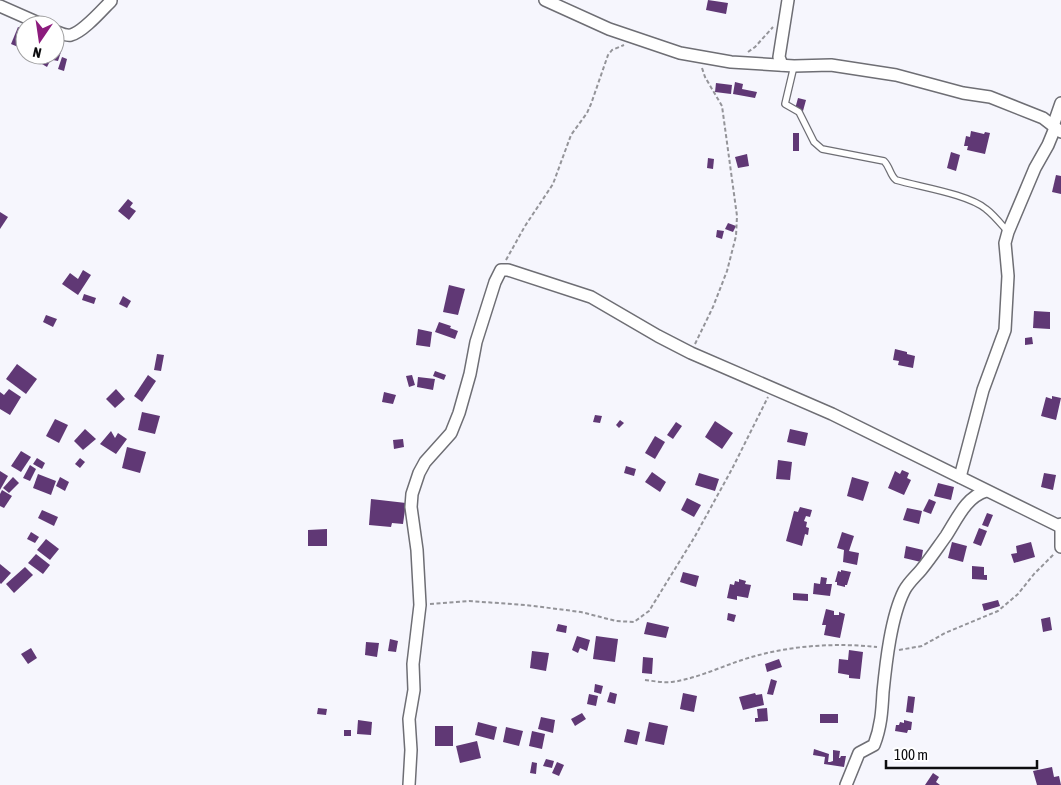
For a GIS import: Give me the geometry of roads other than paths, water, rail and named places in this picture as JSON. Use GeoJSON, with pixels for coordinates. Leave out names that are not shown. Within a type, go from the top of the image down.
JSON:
{"type":"FeatureCollection","features":[{"type":"Feature","properties":{"kind":"street"},"geometry":{"type":"LineString","coordinates":[[545,0],[601,26],[699,58],[794,66],[831,66],[903,76],[964,93],[990,97],[1042,118],[1058,130]]}},
{"type":"Feature","properties":{"kind":"street"},"geometry":{"type":"LineString","coordinates":[[782,65],[779,57],[783,21],[788,0]]}},
{"type":"Feature","properties":{"kind":"street"},"geometry":{"type":"LineString","coordinates":[[65,34],[70,35],[79,31],[111,1]]}},
{"type":"Feature","properties":{"kind":"street"},"geometry":{"type":"LineString","coordinates":[[0,6],[20,15]]}},
{"type":"Feature","properties":{"kind":"street"},"geometry":{"type":"LineString","coordinates":[[1058,130],[1054,122],[1061,103]]}},
{"type":"Feature","properties":{"kind":"street"},"geometry":{"type":"LineString","coordinates":[[960,476],[983,390],[1005,330],[1008,276],[1005,243],[1008,232],[1035,168],[1058,130]]}},
{"type":"Feature","properties":{"kind":"street"},"geometry":{"type":"LineString","coordinates":[[409,785],[411,750],[409,719],[414,690],[414,664],[420,605],[417,550],[411,507],[415,482],[425,462],[451,433],[466,392],[476,342],[495,282],[501,270],[508,270],[591,297],[691,353],[832,414],[896,447],[960,476],[986,491],[1061,525],[1059,549]]}},
{"type":"Feature","properties":{"kind":"street"},"geometry":{"type":"LineString","coordinates":[[846,785],[859,752],[874,745],[877,736],[882,718],[889,649],[899,604],[905,589],[927,563],[968,502],[978,493],[986,491]]}},
{"type":"Feature","properties":{"kind":"lane"},"geometry":{"type":"LineString","coordinates":[[794,66],[785,104],[799,112],[814,142],[819,146],[836,152],[884,161],[888,164],[896,180],[978,204],[985,208],[1008,232]]}}]}
